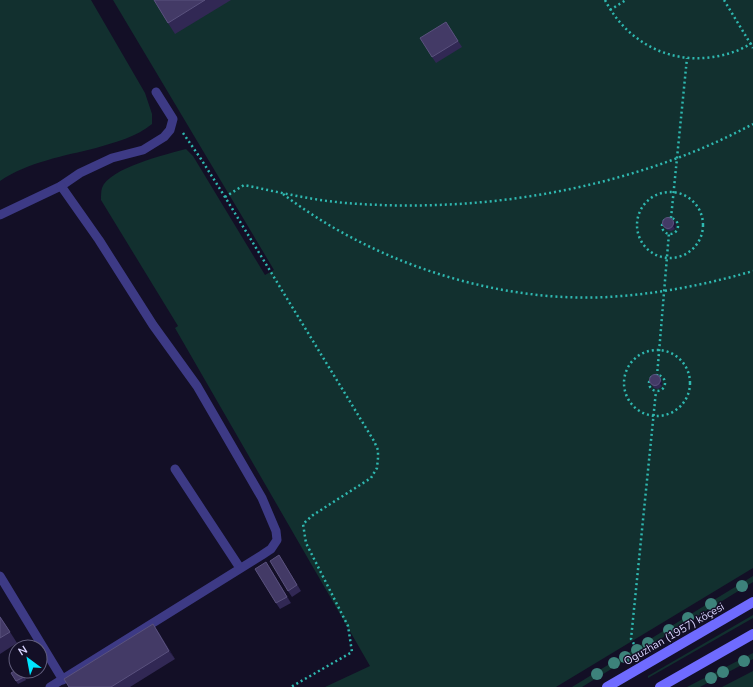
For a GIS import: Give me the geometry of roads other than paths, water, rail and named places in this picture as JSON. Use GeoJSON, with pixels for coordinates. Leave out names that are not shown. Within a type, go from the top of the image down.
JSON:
{"type":"FeatureCollection","features":[{"type":"Feature","properties":{"kind":"main road","name":"Oguzhan (1957) köçesi"},"geometry":{"type":"LineString","coordinates":[[607,687],[753,602]]}},
{"type":"Feature","properties":{"kind":"main road"},"geometry":{"type":"LineString","coordinates":[[660,687],[753,634]]}},
{"type":"Feature","properties":{"kind":"lane"},"geometry":{"type":"LineString","coordinates":[[0,215],[61,186],[80,172],[112,158],[143,150],[164,137],[170,130],[173,119],[156,92]]}},
{"type":"Feature","properties":{"kind":"lane"},"geometry":{"type":"LineString","coordinates":[[51,687],[271,549],[277,540],[276,531],[262,498],[197,386],[153,325],[99,240],[61,186]]}},
{"type":"Feature","properties":{"kind":"lane"},"geometry":{"type":"LineString","coordinates":[[175,469],[240,568]]}},
{"type":"Feature","properties":{"kind":"lane"},"geometry":{"type":"LineString","coordinates":[[0,576],[63,680]]}}]}
